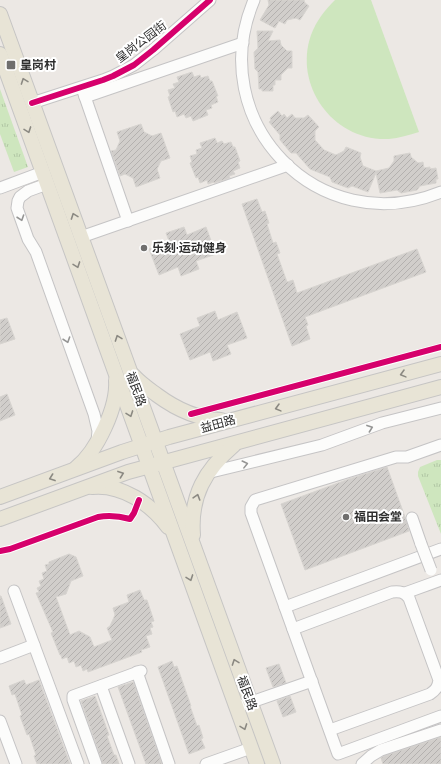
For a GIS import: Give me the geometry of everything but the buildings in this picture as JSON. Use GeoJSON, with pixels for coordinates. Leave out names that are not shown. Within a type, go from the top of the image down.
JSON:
{"type":"FeatureCollection","features":[{"type":"Feature","properties":{"kind":"main road","name":"福民路"},"geometry":{"type":"LineString","coordinates":[[0,14],[272,764]]}},
{"type":"Feature","properties":{"kind":"main road","name":"福民路"},"geometry":{"type":"LineString","coordinates":[[0,54],[257,764]]}},
{"type":"Feature","properties":{"kind":"main road","name":"益田路"},"geometry":{"type":"LineString","coordinates":[[0,497],[155,441],[441,364]]}},
{"type":"Feature","properties":{"kind":"main road"},"geometry":{"type":"LineString","coordinates":[[128,365],[134,375],[144,386],[180,409],[211,419],[235,419]]}},
{"type":"Feature","properties":{"kind":"main road"},"geometry":{"type":"LineString","coordinates":[[73,470],[87,458],[105,426],[114,404],[116,378],[114,370]]}},
{"type":"Feature","properties":{"kind":"main road","name":"益田路"},"geometry":{"type":"LineString","coordinates":[[0,519],[128,472],[441,387]]}},
{"type":"Feature","properties":{"kind":"main road"},"geometry":{"type":"LineString","coordinates":[[194,549],[192,523],[199,488],[207,473],[221,456],[238,442]]}},
{"type":"Feature","properties":{"kind":"main road"},"geometry":{"type":"LineString","coordinates":[[84,488],[97,486],[109,488],[124,492],[139,500],[151,508],[161,518],[170,529],[177,542]]}},
{"type":"Feature","properties":{"kind":"street","name":"皇岗公园街"},"geometry":{"type":"LineString","coordinates":[[32,103],[83,92],[134,64],[153,50],[210,0]]}},
{"type":"Feature","properties":{"kind":"street"},"geometry":{"type":"LineString","coordinates":[[254,0],[244,32],[242,74],[252,114],[263,135],[277,154],[294,171],[313,184],[334,195],[357,201],[381,204],[404,203],[428,198],[441,192]]}},
{"type":"Feature","properties":{"kind":"street"},"geometry":{"type":"LineString","coordinates":[[128,221],[83,92],[243,43]]}},
{"type":"Feature","properties":{"kind":"street"},"geometry":{"type":"LineString","coordinates":[[81,237],[288,165]]}},
{"type":"Feature","properties":{"kind":"street"},"geometry":{"type":"LineString","coordinates":[[0,188],[45,178]]}},
{"type":"Feature","properties":{"kind":"street"},"geometry":{"type":"LineString","coordinates":[[45,178],[23,194],[18,201],[17,208],[28,239],[36,252],[94,414],[98,431],[97,442]]}},
{"type":"Feature","properties":{"kind":"street"},"geometry":{"type":"LineString","coordinates":[[207,473],[322,445],[382,424],[441,408]]}},
{"type":"Feature","properties":{"kind":"street"},"geometry":{"type":"LineString","coordinates":[[441,446],[407,457],[396,457],[255,500],[251,507],[251,513],[338,754],[441,716]]}},
{"type":"Feature","properties":{"kind":"street"},"geometry":{"type":"LineString","coordinates":[[405,593],[438,581],[431,570],[412,518]]}},
{"type":"Feature","properties":{"kind":"street"},"geometry":{"type":"LineString","coordinates":[[285,607],[441,549]]}},
{"type":"Feature","properties":{"kind":"street"},"geometry":{"type":"LineString","coordinates":[[14,591],[78,764]]}},
{"type":"Feature","properties":{"kind":"street"},"geometry":{"type":"LineString","coordinates":[[293,629],[392,592],[398,591],[405,593],[409,598],[440,680],[438,687],[430,694],[330,730]]}},
{"type":"Feature","properties":{"kind":"street"},"geometry":{"type":"LineString","coordinates":[[0,658],[34,645]]}},
{"type":"Feature","properties":{"kind":"street"},"geometry":{"type":"LineString","coordinates":[[96,764],[73,697],[74,695],[139,672],[169,764]]}},
{"type":"Feature","properties":{"kind":"street"},"geometry":{"type":"LineString","coordinates":[[236,707],[312,681]]}},
{"type":"Feature","properties":{"kind":"street"},"geometry":{"type":"LineString","coordinates":[[101,686],[129,764]]}},
{"type":"Feature","properties":{"kind":"street"},"geometry":{"type":"LineString","coordinates":[[0,721],[16,764]]}},
{"type":"Feature","properties":{"kind":"street"},"geometry":{"type":"LineString","coordinates":[[362,764],[370,756],[381,750],[441,730]]}},
{"type":"Feature","properties":{"kind":"street"},"geometry":{"type":"LineString","coordinates":[[213,763],[251,748]]}},
{"type":"Feature","properties":{"kind":"green space"},"geometry":{"type":"Polygon","coordinates":[[[335,0],[371,0],[419,132],[389,139],[369,137],[351,131],[335,121],[323,107],[313,91],[308,73],[307,54],[315,25],[335,0]]]}},
{"type":"Feature","properties":{"kind":"green space"},"geometry":{"type":"Polygon","coordinates":[[[0,89],[28,167],[14,172],[0,134],[0,89]]]}},
{"type":"Feature","properties":{"kind":"green space"},"geometry":{"type":"Polygon","coordinates":[[[437,460],[441,460],[441,534],[418,476],[420,467],[437,460]]]}},
{"type":"Feature","properties":{"kind":"cycle path"},"geometry":{"type":"LineString","coordinates":[[32,103],[103,80],[134,65],[210,0]]}},
{"type":"Feature","properties":{"kind":"cycle path"},"geometry":{"type":"LineString","coordinates":[[191,414],[441,347]]}},
{"type":"Feature","properties":{"kind":"cycle path"},"geometry":{"type":"LineString","coordinates":[[0,551],[10,549],[98,517],[114,516],[130,519],[139,500]]}},
{"type":"Feature","properties":{"kind":"place","name":"皇岗村"},"geometry":{"type":"Point","coordinates":[11,65]}},
{"type":"Feature","properties":{"kind":"place","name":"乐刻·运动健身"},"geometry":{"type":"Point","coordinates":[144,248]}},
{"type":"Feature","properties":{"kind":"place","name":"福田会堂"},"geometry":{"type":"Point","coordinates":[346,517]}}]}
